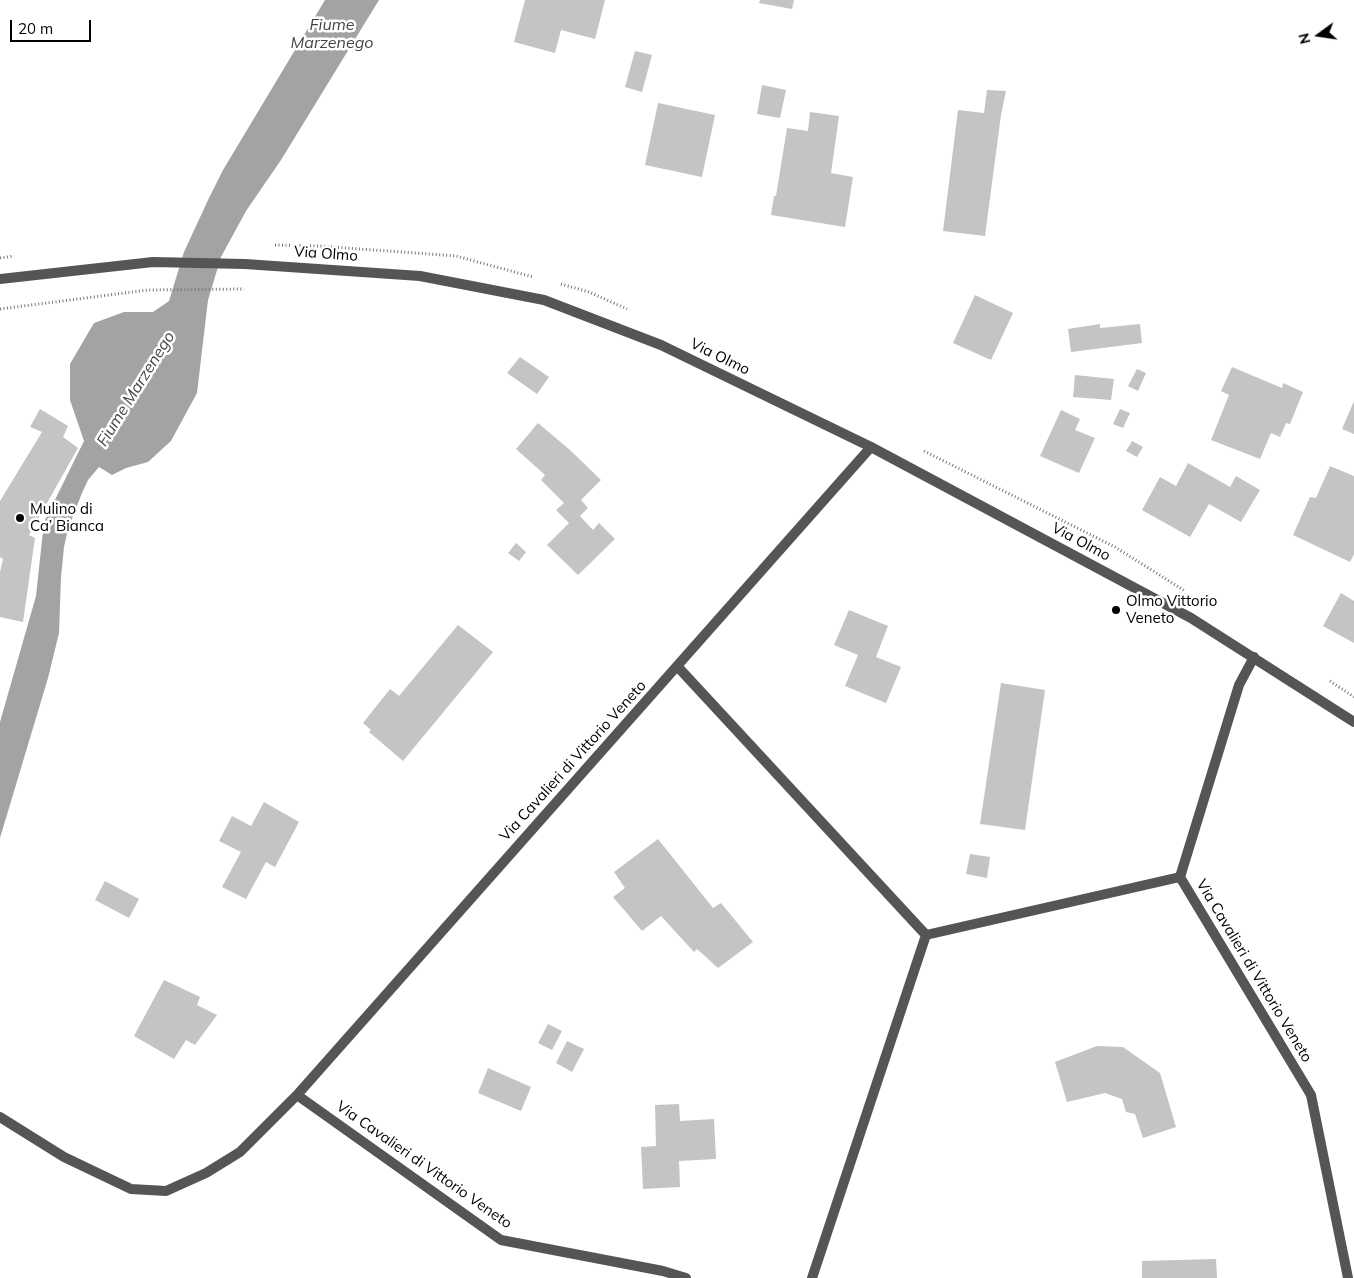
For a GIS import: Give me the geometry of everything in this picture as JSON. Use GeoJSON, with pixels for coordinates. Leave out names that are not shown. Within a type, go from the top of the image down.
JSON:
{"type":"FeatureCollection","features":[{"type":"Feature","properties":{"kind":"street","name":"Via Olmo"},"geometry":{"type":"LineString","coordinates":[[0,279],[153,262],[245,264],[420,276],[544,300],[661,345],[871,447],[1191,618],[1354,722]]}},
{"type":"Feature","properties":{"kind":"street","name":"Via Cavalieri di Vittorio Veneto"},"geometry":{"type":"LineString","coordinates":[[0,1117],[64,1157],[131,1189],[166,1191],[206,1173],[240,1152],[296,1094],[871,447]]}},
{"type":"Feature","properties":{"kind":"street","name":"Via Cavalieri di Vittorio Veneto"},"geometry":{"type":"LineString","coordinates":[[1254,657],[1239,685],[1180,877],[1311,1095],[1348,1278]]}},
{"type":"Feature","properties":{"kind":"street"},"geometry":{"type":"LineString","coordinates":[[677,666],[926,935]]}},
{"type":"Feature","properties":{"kind":"street"},"geometry":{"type":"LineString","coordinates":[[926,935],[1180,877]]}},
{"type":"Feature","properties":{"kind":"street"},"geometry":{"type":"LineString","coordinates":[[812,1278],[926,935]]}},
{"type":"Feature","properties":{"kind":"street","name":"Via Cavalieri di Vittorio Veneto"},"geometry":{"type":"LineString","coordinates":[[296,1094],[501,1240],[663,1271],[686,1278]]}},
{"type":"Feature","properties":{"kind":"path"},"geometry":{"type":"LineString","coordinates":[[0,310],[148,290],[244,288]]}},
{"type":"Feature","properties":{"kind":"water","name":"Fiume Marzenego"},"geometry":{"type":"Polygon","coordinates":[[[325,0],[379,0],[281,160],[246,211],[221,257],[208,300],[197,393],[171,441],[148,462],[126,468],[112,475],[99,467],[88,480],[82,493],[68,529],[64,547],[59,633],[48,678],[0,838],[0,722],[36,596],[44,522],[84,441],[70,400],[70,364],[94,323],[124,312],[153,312],[169,301],[184,252],[223,170],[325,0]]]}},
{"type":"Feature","properties":{"kind":"building"},"geometry":{"type":"Polygon","coordinates":[[[525,0],[605,0],[595,39],[561,30],[555,53],[514,42],[525,0]]]}},
{"type":"Feature","properties":{"kind":"building"},"geometry":{"type":"Polygon","coordinates":[[[760,0],[794,0],[792,9],[759,3],[760,0]]]}},
{"type":"Feature","properties":{"kind":"building"},"geometry":{"type":"Polygon","coordinates":[[[635,51],[652,55],[642,92],[625,87],[635,51]]]}},
{"type":"Feature","properties":{"kind":"building"},"geometry":{"type":"Polygon","coordinates":[[[762,85],[786,90],[780,118],[757,114],[762,85]]]}},
{"type":"Feature","properties":{"kind":"building"},"geometry":{"type":"Polygon","coordinates":[[[987,90],[1006,91],[1001,115],[985,236],[943,231],[958,110],[984,113],[987,90]]]}},
{"type":"Feature","properties":{"kind":"building"},"geometry":{"type":"Polygon","coordinates":[[[658,103],[715,115],[702,177],[645,165],[658,103]]]}},
{"type":"Feature","properties":{"kind":"building"},"geometry":{"type":"Polygon","coordinates":[[[810,112],[839,116],[831,173],[853,177],[845,227],[771,215],[787,128],[808,131],[810,112]]]}},
{"type":"Feature","properties":{"kind":"building"},"geometry":{"type":"Polygon","coordinates":[[[975,295],[1013,313],[991,360],[953,343],[975,295]]]}},
{"type":"Feature","properties":{"kind":"building"},"geometry":{"type":"Polygon","coordinates":[[[1100,324],[1100,328],[1140,324],[1142,343],[1071,352],[1068,329],[1100,324]]]}},
{"type":"Feature","properties":{"kind":"building"},"geometry":{"type":"Polygon","coordinates":[[[520,357],[549,377],[537,394],[507,373],[520,357]]]}},
{"type":"Feature","properties":{"kind":"building"},"geometry":{"type":"Polygon","coordinates":[[[1232,367],[1282,388],[1283,383],[1303,392],[1290,424],[1286,423],[1280,437],[1271,433],[1260,459],[1211,440],[1229,395],[1221,391],[1232,367]]]}},
{"type":"Feature","properties":{"kind":"building"},"geometry":{"type":"Polygon","coordinates":[[[1137,369],[1146,373],[1138,391],[1128,386],[1137,369]]]}},
{"type":"Feature","properties":{"kind":"building"},"geometry":{"type":"Polygon","coordinates":[[[1075,375],[1114,379],[1111,400],[1073,397],[1075,375]]]}},
{"type":"Feature","properties":{"kind":"building"},"geometry":{"type":"Polygon","coordinates":[[[1354,401],[1354,434],[1342,429],[1354,401]]]}},
{"type":"Feature","properties":{"kind":"building","name":"Mulino di Ca’ Bianca"},"geometry":{"type":"Polygon","coordinates":[[[40,409],[68,426],[63,437],[78,448],[29,535],[35,538],[23,622],[0,617],[0,572],[3,559],[0,557],[0,501],[42,432],[30,427],[40,409]]]}},
{"type":"Feature","properties":{"kind":"building"},"geometry":{"type":"Polygon","coordinates":[[[1120,409],[1130,413],[1123,428],[1113,424],[1120,409]]]}},
{"type":"Feature","properties":{"kind":"building"},"geometry":{"type":"Polygon","coordinates":[[[1061,410],[1080,419],[1075,430],[1095,438],[1079,473],[1040,456],[1061,410]]]}},
{"type":"Feature","properties":{"kind":"building"},"geometry":{"type":"Polygon","coordinates":[[[538,423],[601,480],[581,500],[588,508],[580,516],[593,530],[599,523],[615,539],[578,575],[547,545],[569,523],[556,510],[564,503],[541,480],[545,475],[516,449],[538,423]]]}},
{"type":"Feature","properties":{"kind":"building"},"geometry":{"type":"Polygon","coordinates":[[[1132,441],[1143,447],[1137,457],[1126,451],[1132,441]]]}},
{"type":"Feature","properties":{"kind":"building"},"geometry":{"type":"Polygon","coordinates":[[[1188,463],[1230,487],[1236,476],[1260,490],[1241,522],[1209,504],[1190,537],[1142,510],[1160,477],[1176,486],[1188,463]]]}},
{"type":"Feature","properties":{"kind":"building"},"geometry":{"type":"Polygon","coordinates":[[[1330,466],[1354,476],[1354,554],[1350,562],[1293,535],[1310,497],[1316,498],[1330,466]]]}},
{"type":"Feature","properties":{"kind":"building"},"geometry":{"type":"Polygon","coordinates":[[[516,543],[526,552],[519,561],[508,553],[516,543]]]}},
{"type":"Feature","properties":{"kind":"building"},"geometry":{"type":"Polygon","coordinates":[[[1341,593],[1354,601],[1354,643],[1323,626],[1341,593]]]}},
{"type":"Feature","properties":{"kind":"building"},"geometry":{"type":"Polygon","coordinates":[[[849,610],[888,626],[876,657],[901,667],[886,703],[845,686],[858,655],[834,645],[849,610]]]}},
{"type":"Feature","properties":{"kind":"building"},"geometry":{"type":"Polygon","coordinates":[[[458,625],[493,652],[403,761],[369,732],[371,730],[363,723],[390,689],[399,696],[458,625]]]}},
{"type":"Feature","properties":{"kind":"building"},"geometry":{"type":"Polygon","coordinates":[[[1001,683],[1045,690],[1025,830],[980,824],[1001,683]]]}},
{"type":"Feature","properties":{"kind":"building"},"geometry":{"type":"Polygon","coordinates":[[[264,802],[299,822],[275,867],[266,862],[246,899],[222,887],[241,852],[219,841],[232,816],[251,826],[264,802]]]}},
{"type":"Feature","properties":{"kind":"building"},"geometry":{"type":"Polygon","coordinates":[[[658,839],[713,908],[721,903],[753,942],[718,968],[697,949],[694,952],[661,916],[642,931],[613,897],[625,888],[614,872],[658,839]]]}},
{"type":"Feature","properties":{"kind":"building"},"geometry":{"type":"Polygon","coordinates":[[[970,854],[990,857],[987,878],[966,874],[970,854]]]}},
{"type":"Feature","properties":{"kind":"building"},"geometry":{"type":"Polygon","coordinates":[[[105,881],[139,899],[129,918],[95,900],[105,881]]]}},
{"type":"Feature","properties":{"kind":"building"},"geometry":{"type":"Polygon","coordinates":[[[164,980],[200,997],[197,1005],[217,1015],[195,1045],[186,1040],[174,1059],[134,1036],[164,980]]]}},
{"type":"Feature","properties":{"kind":"building"},"geometry":{"type":"Polygon","coordinates":[[[548,1024],[562,1031],[552,1050],[538,1043],[548,1024]]]}},
{"type":"Feature","properties":{"kind":"building"},"geometry":{"type":"Polygon","coordinates":[[[567,1041],[584,1049],[572,1072],[556,1063],[567,1041]]]}},
{"type":"Feature","properties":{"kind":"building"},"geometry":{"type":"Polygon","coordinates":[[[1097,1046],[1123,1047],[1160,1073],[1176,1127],[1143,1138],[1135,1114],[1126,1112],[1122,1099],[1105,1093],[1067,1102],[1055,1062],[1097,1046]]]}},
{"type":"Feature","properties":{"kind":"building"},"geometry":{"type":"Polygon","coordinates":[[[488,1068],[531,1087],[521,1111],[478,1093],[488,1068]]]}},
{"type":"Feature","properties":{"kind":"building"},"geometry":{"type":"Polygon","coordinates":[[[679,1104],[680,1121],[714,1119],[716,1159],[679,1161],[680,1187],[643,1189],[641,1147],[656,1146],[655,1105],[679,1104]]]}},
{"type":"Feature","properties":{"kind":"building"},"geometry":{"type":"Polygon","coordinates":[[[1216,1259],[1217,1278],[1142,1278],[1142,1261],[1216,1259]]]}},
{"type":"Feature","properties":{"kind":"place","name":"Mulino di Ca’ Bianca"},"geometry":{"type":"Point","coordinates":[20,518]}},
{"type":"Feature","properties":{"kind":"place","name":"Olmo Vittorio Veneto"},"geometry":{"type":"Point","coordinates":[1116,610]}}]}
